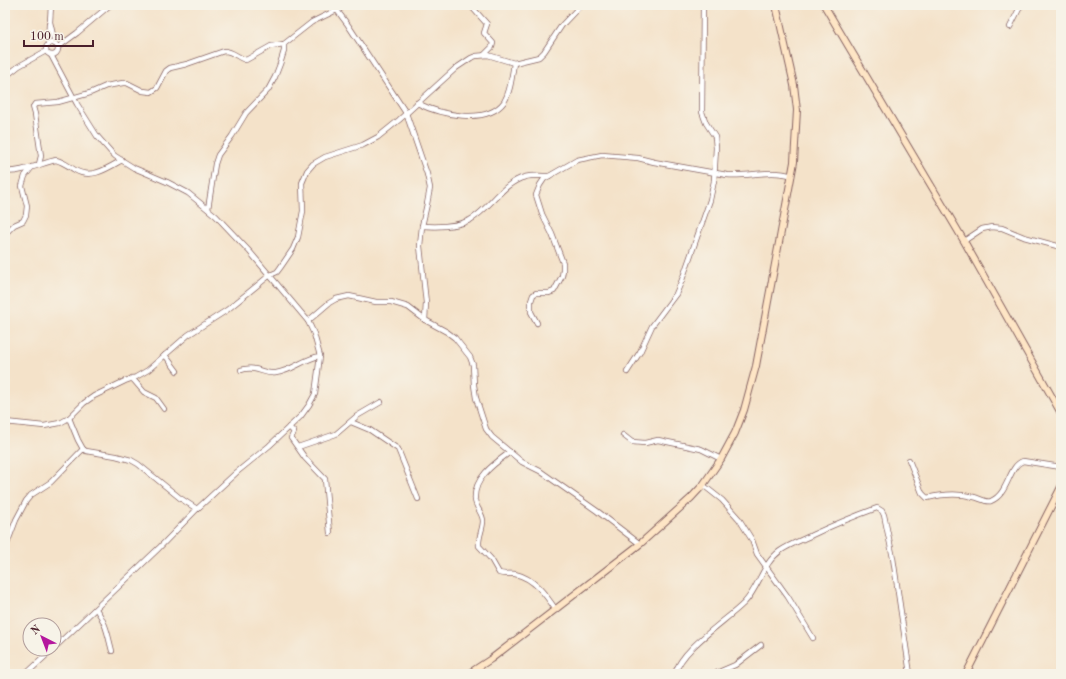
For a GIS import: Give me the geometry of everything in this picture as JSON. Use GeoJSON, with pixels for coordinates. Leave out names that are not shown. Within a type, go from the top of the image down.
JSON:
{"type":"FeatureCollection","features":[{"type":"Feature","properties":{"kind":"main road"},"geometry":{"type":"LineString","coordinates":[[468,674],[491,659],[556,610],[640,544],[691,498],[721,459],[735,433],[744,410],[756,366],[792,176],[796,136],[797,110],[794,85],[776,5]]}},
{"type":"Feature","properties":{"kind":"main road"},"geometry":{"type":"LineString","coordinates":[[824,5],[964,241],[1061,413]]}},
{"type":"Feature","properties":{"kind":"main road"},"geometry":{"type":"LineString","coordinates":[[966,674],[1061,487]]}},
{"type":"Feature","properties":{"kind":"street"},"geometry":{"type":"LineString","coordinates":[[5,77],[19,66],[46,51],[48,44],[51,5]]}},
{"type":"Feature","properties":{"kind":"street"},"geometry":{"type":"LineString","coordinates":[[48,44],[56,45],[77,33],[110,5]]}},
{"type":"Feature","properties":{"kind":"street"},"geometry":{"type":"LineString","coordinates":[[333,5],[348,25],[406,113],[427,174],[430,188],[428,204],[424,214],[420,246],[426,302],[425,320]]}},
{"type":"Feature","properties":{"kind":"street"},"geometry":{"type":"LineString","coordinates":[[39,164],[42,156],[33,105],[37,103],[58,102],[90,93],[106,86],[123,83],[127,83],[143,91],[152,92],[157,88],[166,71],[170,68],[224,51],[234,53],[246,60],[271,46],[284,44],[304,28],[325,15],[347,5]]}},
{"type":"Feature","properties":{"kind":"street"},"geometry":{"type":"LineString","coordinates":[[470,5],[486,24],[484,33],[493,43],[492,47],[484,55]]}},
{"type":"Feature","properties":{"kind":"street"},"geometry":{"type":"LineString","coordinates":[[5,422],[44,426],[60,423],[69,418],[94,396],[148,370],[188,335],[227,310],[270,275],[277,272],[293,249],[298,237],[303,211],[302,183],[305,174],[313,164],[326,157],[354,149],[385,132],[460,64],[476,56],[484,55],[498,57],[514,63],[535,59],[542,55],[562,25],[581,5]]}},
{"type":"Feature","properties":{"kind":"street"},"geometry":{"type":"LineString","coordinates":[[626,372],[640,352],[652,326],[676,294],[710,200],[714,181],[716,148],[715,137],[706,123],[702,112],[703,5]]}},
{"type":"Feature","properties":{"kind":"street"},"geometry":{"type":"LineString","coordinates":[[1010,27],[1021,5]]}},
{"type":"Feature","properties":{"kind":"street"},"geometry":{"type":"LineString","coordinates":[[50,22],[56,45],[58,66]]}},
{"type":"Feature","properties":{"kind":"street"},"geometry":{"type":"LineString","coordinates":[[208,209],[215,164],[218,155],[246,113],[268,90],[280,64],[284,51],[284,44]]}},
{"type":"Feature","properties":{"kind":"street"},"geometry":{"type":"LineString","coordinates":[[46,51],[51,55],[58,66],[97,136],[115,156],[134,168],[182,190],[208,209],[250,252],[308,321],[314,334],[320,356],[315,394],[305,412],[269,446],[237,472],[62,642]]}},
{"type":"Feature","properties":{"kind":"street"},"geometry":{"type":"LineString","coordinates":[[51,55],[57,52]]}},
{"type":"Feature","properties":{"kind":"street"},"geometry":{"type":"LineString","coordinates":[[417,103],[430,110],[468,116],[478,116],[493,110],[504,101],[510,86],[514,63]]}},
{"type":"Feature","properties":{"kind":"street"},"geometry":{"type":"LineString","coordinates":[[537,323],[531,312],[531,301],[534,295],[536,293],[549,293],[554,291],[564,270],[563,263],[536,196],[544,179],[577,160],[602,156],[638,158],[737,176],[764,173],[783,173],[792,176]]}},
{"type":"Feature","properties":{"kind":"street"},"geometry":{"type":"LineString","coordinates":[[5,171],[10,172],[56,160],[62,161],[76,171],[82,173],[92,173],[103,171],[122,160]]}},
{"type":"Feature","properties":{"kind":"street"},"geometry":{"type":"LineString","coordinates":[[5,232],[14,225],[23,221],[26,214],[27,206],[22,186],[25,176],[32,167]]}},
{"type":"Feature","properties":{"kind":"street"},"geometry":{"type":"LineString","coordinates":[[422,226],[457,224],[468,221],[516,181],[530,176],[550,176]]}},
{"type":"Feature","properties":{"kind":"street"},"geometry":{"type":"LineString","coordinates":[[964,241],[982,229],[992,227],[1002,228],[1024,237],[1061,247]]}},
{"type":"Feature","properties":{"kind":"street"},"geometry":{"type":"LineString","coordinates":[[308,321],[333,301],[349,296],[376,302],[391,302],[408,307],[425,320],[455,338],[470,357],[473,365],[476,398],[486,428],[499,445],[522,462],[540,472],[597,511],[640,544]]}},
{"type":"Feature","properties":{"kind":"street"},"geometry":{"type":"LineString","coordinates":[[165,355],[177,370]]}},
{"type":"Feature","properties":{"kind":"street"},"geometry":{"type":"LineString","coordinates":[[241,370],[254,368],[274,373],[296,366],[312,357],[320,356]]}},
{"type":"Feature","properties":{"kind":"street"},"geometry":{"type":"LineString","coordinates":[[132,378],[144,392],[156,398],[164,409]]}},
{"type":"Feature","properties":{"kind":"street"},"geometry":{"type":"LineString","coordinates":[[298,447],[336,434],[357,416],[381,402]]}},
{"type":"Feature","properties":{"kind":"street"},"geometry":{"type":"LineString","coordinates":[[69,418],[83,449],[90,452],[131,460],[197,510]]}},
{"type":"Feature","properties":{"kind":"street"},"geometry":{"type":"LineString","coordinates":[[351,422],[370,430],[398,449],[418,499]]}},
{"type":"Feature","properties":{"kind":"street"},"geometry":{"type":"LineString","coordinates":[[289,427],[294,432],[291,438],[305,458],[325,479],[330,533]]}},
{"type":"Feature","properties":{"kind":"street"},"geometry":{"type":"LineString","coordinates":[[623,435],[632,442],[645,443],[658,440],[701,449],[721,459]]}},
{"type":"Feature","properties":{"kind":"street"},"geometry":{"type":"LineString","coordinates":[[5,549],[16,520],[26,501],[31,495],[51,482],[83,449]]}},
{"type":"Feature","properties":{"kind":"street"},"geometry":{"type":"LineString","coordinates":[[510,452],[486,471],[480,479],[477,487],[475,501],[483,520],[479,546],[491,559],[499,573],[515,574],[533,583],[546,594],[556,610]]}},
{"type":"Feature","properties":{"kind":"street"},"geometry":{"type":"LineString","coordinates":[[909,460],[922,493],[927,498],[942,494],[951,494],[972,497],[989,502],[998,496],[1004,489],[1014,467],[1019,462],[1023,461],[1061,468]]}},
{"type":"Feature","properties":{"kind":"street"},"geometry":{"type":"LineString","coordinates":[[703,484],[734,513],[748,532],[757,554],[788,597],[813,638]]}},
{"type":"Feature","properties":{"kind":"street"},"geometry":{"type":"LineString","coordinates":[[675,674],[676,669],[685,656],[750,597],[765,567],[780,551],[796,542],[877,508],[880,509],[884,515],[893,558],[910,674]]}},
{"type":"Feature","properties":{"kind":"street"},"geometry":{"type":"LineString","coordinates":[[96,610],[106,628],[112,652]]}},
{"type":"Feature","properties":{"kind":"street"},"geometry":{"type":"LineString","coordinates":[[714,674],[735,665],[761,645]]}},
{"type":"Feature","properties":{"kind":"street"},"geometry":{"type":"LineString","coordinates":[[26,674],[45,657]]}}]}
